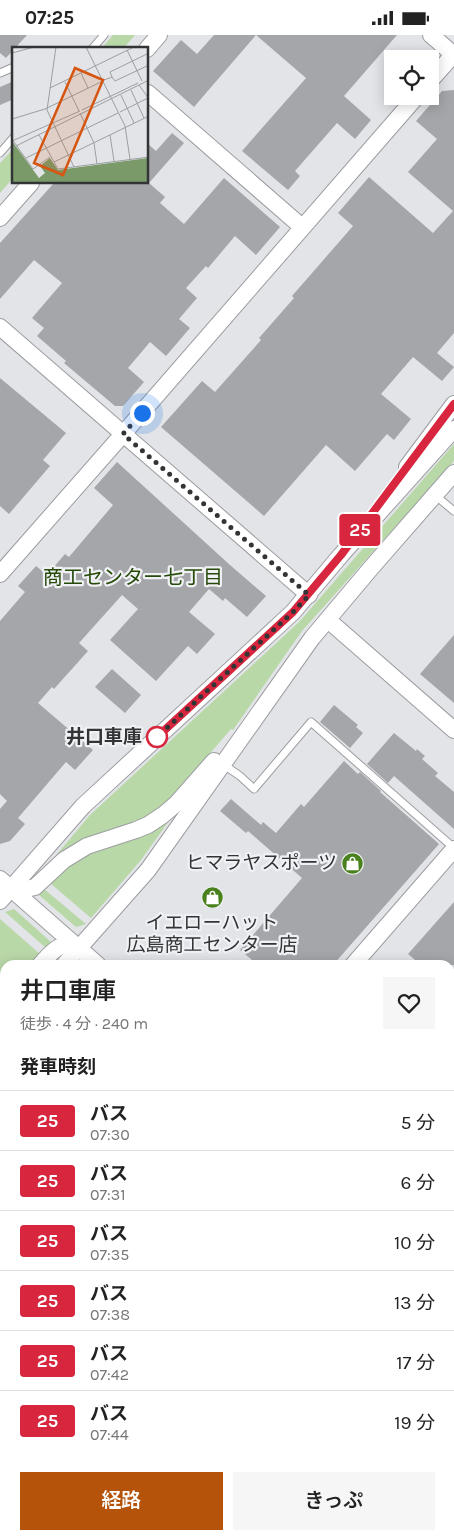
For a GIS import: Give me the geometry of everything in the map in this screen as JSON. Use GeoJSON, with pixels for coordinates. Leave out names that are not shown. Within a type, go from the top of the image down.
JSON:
{"type":"FeatureCollection","features":[{"type":"Feature","properties":{"kind":"street"},"geometry":{"type":"LineString","coordinates":[[149,47],[159,35]]}},
{"type":"Feature","properties":{"kind":"street"},"geometry":{"type":"LineString","coordinates":[[431,35],[454,55],[439,71]]}},
{"type":"Feature","properties":{"kind":"street"},"geometry":{"type":"LineString","coordinates":[[149,94],[302,227]]}},
{"type":"Feature","properties":{"kind":"street"},"geometry":{"type":"LineString","coordinates":[[0,574],[409,105]]}},
{"type":"Feature","properties":{"kind":"street"},"geometry":{"type":"LineString","coordinates":[[0,218],[30,184]]}},
{"type":"Feature","properties":{"kind":"street"},"geometry":{"type":"LineString","coordinates":[[0,327],[309,595]]}},
{"type":"Feature","properties":{"kind":"street"},"geometry":{"type":"LineString","coordinates":[[0,901],[6,883],[82,806],[293,612],[309,595],[454,404]]}},
{"type":"Feature","properties":{"kind":"street"},"geometry":{"type":"LineString","coordinates":[[341,555],[454,429]]}},
{"type":"Feature","properties":{"kind":"street"},"geometry":{"type":"LineString","coordinates":[[69,960],[148,869],[312,638],[371,567],[454,473]]}},
{"type":"Feature","properties":{"kind":"street"},"geometry":{"type":"LineString","coordinates":[[371,567],[450,501]]}},
{"type":"Feature","properties":{"kind":"street"},"geometry":{"type":"LineString","coordinates":[[328,620],[454,730]]}},
{"type":"Feature","properties":{"kind":"street"},"geometry":{"type":"LineString","coordinates":[[6,883],[26,889],[35,887],[64,859],[87,846],[136,830],[163,815],[177,803],[259,713]]}},
{"type":"Feature","properties":{"kind":"street"},"geometry":{"type":"LineString","coordinates":[[357,960],[454,849]]}},
{"type":"Feature","properties":{"kind":"street"},"geometry":{"type":"LineString","coordinates":[[6,883],[92,960]]}},
{"type":"Feature","properties":{"kind":"street"},"geometry":{"type":"LineString","coordinates":[[45,960],[59,947],[72,945],[79,949]]}},
{"type":"Feature","properties":{"kind":"lane"},"geometry":{"type":"LineString","coordinates":[[94,47],[104,35]]}},
{"type":"Feature","properties":{"kind":"lane"},"geometry":{"type":"LineString","coordinates":[[0,73],[12,68]]}},
{"type":"Feature","properties":{"kind":"lane"},"geometry":{"type":"LineString","coordinates":[[0,153],[12,139]]}},
{"type":"Feature","properties":{"kind":"lane"},"geometry":{"type":"LineString","coordinates":[[223,764],[254,789],[311,722],[454,849]]}},
{"type":"Feature","properties":{"kind":"shaded area"},"geometry":{"type":"Polygon","coordinates":[[[113,35],[135,35],[125,47],[103,47],[113,35]]]}},
{"type":"Feature","properties":{"kind":"shaded area"},"geometry":{"type":"Polygon","coordinates":[[[12,150],[12,179],[0,193],[0,163],[12,150]]]}},
{"type":"Feature","properties":{"kind":"shaded area"},"geometry":{"type":"Polygon","coordinates":[[[454,444],[454,461],[302,631],[233,730],[231,729],[168,802],[145,818],[48,865],[90,815],[299,622],[454,444]]]}},
{"type":"Feature","properties":{"kind":"shaded area"},"geometry":{"type":"Polygon","coordinates":[[[168,820],[141,860],[91,918],[50,883],[62,871],[90,852],[168,820]]]}},
{"type":"Feature","properties":{"kind":"shaded area"},"geometry":{"type":"Polygon","coordinates":[[[44,889],[86,924],[76,927],[39,895],[44,889]]]}},
{"type":"Feature","properties":{"kind":"shaded area"},"geometry":{"type":"Polygon","coordinates":[[[14,909],[51,942],[46,948],[5,912],[14,909]]]}},
{"type":"Feature","properties":{"kind":"shaded area"},"geometry":{"type":"Polygon","coordinates":[[[0,919],[40,954],[35,960],[0,960],[0,919]]]}},
{"type":"Feature","properties":{"kind":"building"},"geometry":{"type":"Polygon","coordinates":[[[0,35],[27,35],[16,47],[12,47],[12,51],[6,58],[0,53],[0,35]]]}},
{"type":"Feature","properties":{"kind":"building"},"geometry":{"type":"Polygon","coordinates":[[[214,35],[256,35],[194,107],[153,71],[181,40],[197,54],[214,35]]]}},
{"type":"Feature","properties":{"kind":"building"},"geometry":{"type":"Polygon","coordinates":[[[256,35],[397,35],[344,96],[371,120],[355,139],[337,123],[295,171],[300,176],[288,190],[242,151],[306,78],[256,35]]]}},
{"type":"Feature","properties":{"kind":"building"},"geometry":{"type":"Polygon","coordinates":[[[12,82],[12,100],[0,105],[0,87],[12,82]]]}},
{"type":"Feature","properties":{"kind":"building"},"geometry":{"type":"Polygon","coordinates":[[[454,90],[454,333],[437,353],[454,367],[442,381],[413,357],[381,394],[411,419],[394,440],[387,434],[355,471],[326,445],[264,516],[161,427],[202,381],[215,392],[261,340],[259,338],[294,298],[292,296],[353,226],[338,213],[369,177],[433,233],[453,211],[408,172],[437,139],[416,121],[430,105],[439,105],[439,94],[442,91],[454,90]]]}},
{"type":"Feature","properties":{"kind":"building"},"geometry":{"type":"Polygon","coordinates":[[[172,133],[184,143],[149,183],[149,145],[156,151],[172,133]]]}},
{"type":"Feature","properties":{"kind":"building"},"geometry":{"type":"Polygon","coordinates":[[[224,178],[280,227],[256,255],[235,236],[208,268],[206,266],[186,288],[197,298],[179,319],[190,328],[166,356],[150,342],[128,368],[144,382],[123,406],[115,406],[64,363],[66,361],[37,336],[44,328],[32,318],[62,283],[34,260],[0,299],[0,243],[53,184],[149,183],[165,197],[160,203],[184,224],[224,178]]]}},
{"type":"Feature","properties":{"kind":"building"},"geometry":{"type":"Polygon","coordinates":[[[0,378],[66,433],[43,460],[50,466],[9,514],[0,506],[0,378]]]}},
{"type":"Feature","properties":{"kind":"building"},"geometry":{"type":"Polygon","coordinates":[[[117,462],[266,596],[247,617],[225,598],[223,601],[209,589],[189,612],[215,634],[197,654],[188,646],[156,681],[110,640],[138,609],[122,595],[79,643],[88,651],[54,689],[52,687],[38,703],[93,750],[75,770],[66,762],[18,818],[25,824],[10,841],[0,844],[0,809],[7,801],[0,794],[0,621],[25,592],[18,586],[36,566],[47,575],[65,554],[69,557],[113,505],[94,488],[117,462]]]}},
{"type":"Feature","properties":{"kind":"building"},"geometry":{"type":"Polygon","coordinates":[[[454,635],[454,703],[420,674],[454,635]]]}},
{"type":"Feature","properties":{"kind":"building"},"geometry":{"type":"Polygon","coordinates":[[[112,669],[141,695],[125,713],[95,687],[112,669]]]}},
{"type":"Feature","properties":{"kind":"building"},"geometry":{"type":"Polygon","coordinates":[[[334,705],[358,725],[356,727],[363,733],[350,748],[320,722],[334,705]]]}},
{"type":"Feature","properties":{"kind":"building"},"geometry":{"type":"Polygon","coordinates":[[[394,733],[425,756],[422,759],[438,773],[435,776],[454,792],[454,829],[394,776],[388,783],[367,764],[394,733]]]}},
{"type":"Feature","properties":{"kind":"building","name":"ヒマラヤスポーツ"},"geometry":{"type":"Polygon","coordinates":[[[344,761],[358,774],[360,772],[439,844],[337,960],[252,960],[240,950],[302,878],[248,831],[246,833],[220,811],[231,799],[261,825],[263,822],[276,833],[301,804],[304,807],[344,761]]]}},
{"type":"Feature","properties":{"kind":"building"},"geometry":{"type":"Polygon","coordinates":[[[454,902],[454,960],[415,960],[408,954],[454,902]]]}},
{"type":"Feature","properties":{"kind":"bus line","name":"25"},"geometry":{"type":"LineString","coordinates":[[156,738],[309,595],[454,404]]}},
{"type":"Feature","properties":{"kind":"place","name":"井口車庫"},"geometry":{"type":"Point","coordinates":[157,737]}},
{"type":"Feature","properties":{"kind":"place","name":"ヒマラヤスポーツ"},"geometry":{"type":"Point","coordinates":[353,863]}},
{"type":"Feature","properties":{"kind":"place","name":"イエローハット 広島商工センター店"},"geometry":{"type":"Point","coordinates":[212,897]}},
{"type":"Feature","properties":{"kind":"district","name":"商工センター七丁目"},"geometry":{"type":"Point","coordinates":[133,577]}},
{"type":"Feature","properties":{"kind":"route"},"geometry":{"type":"LineString","coordinates":[[142,413],[123,434],[309,595],[157,737]]}}]}
